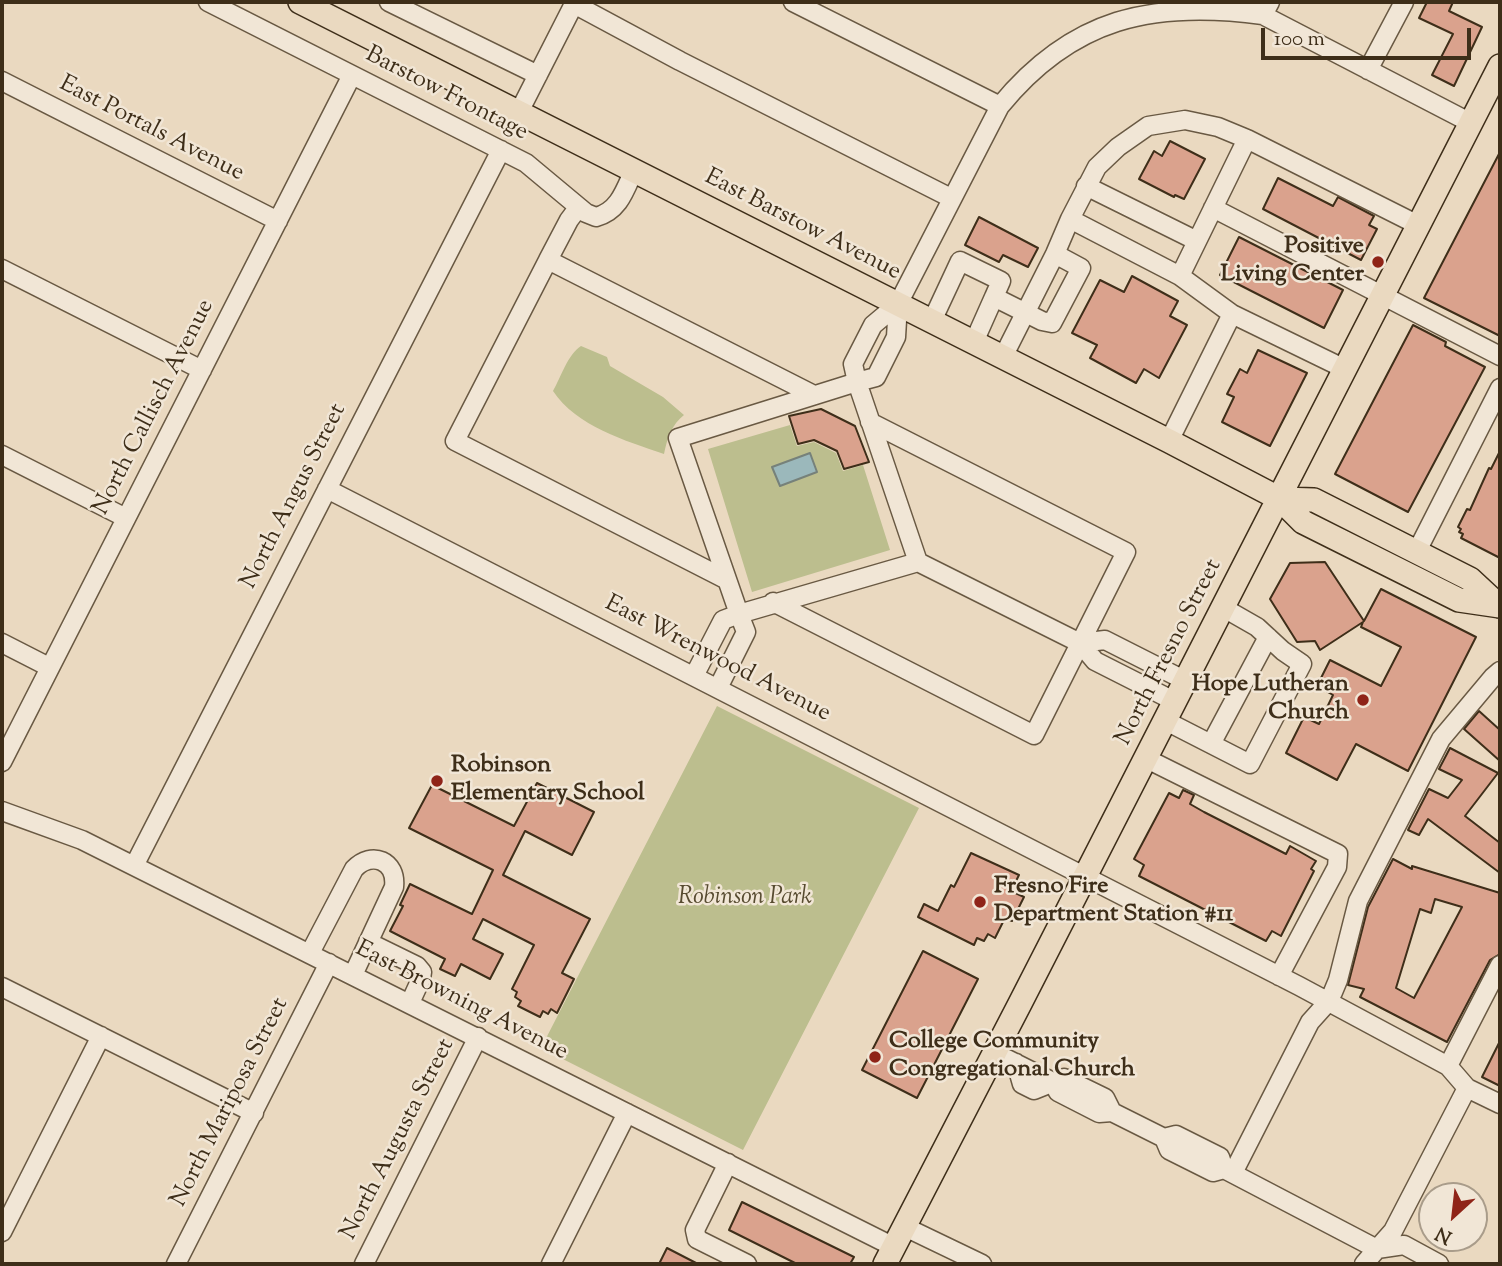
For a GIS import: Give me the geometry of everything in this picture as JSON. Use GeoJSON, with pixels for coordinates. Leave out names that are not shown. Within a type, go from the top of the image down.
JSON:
{"type":"FeatureCollection","features":[{"type":"Feature","properties":{"kind":"main road","name":"East Barstow Avenue"},"geometry":{"type":"LineString","coordinates":[[300,2],[1169,441],[1280,499],[1303,522],[1459,600],[1500,606]]}},
{"type":"Feature","properties":{"kind":"main road","name":"North Fresno Street"},"geometry":{"type":"LineString","coordinates":[[891,1259],[1174,700],[1280,499],[1471,123],[1497,79]]}},
{"type":"Feature","properties":{"kind":"main road","name":"East Barstow Avenue"},"geometry":{"type":"LineString","coordinates":[[1280,499],[1314,500],[1470,579],[1500,606]]}},
{"type":"Feature","properties":{"kind":"street","name":"Barstow Frontage"},"geometry":{"type":"LineString","coordinates":[[208,2],[537,169],[579,208]]}},
{"type":"Feature","properties":{"kind":"street"},"geometry":{"type":"LineString","coordinates":[[389,2],[538,75]]}},
{"type":"Feature","properties":{"kind":"street"},"geometry":{"type":"LineString","coordinates":[[793,2],[1000,106]]}},
{"type":"Feature","properties":{"kind":"street"},"geometry":{"type":"LineString","coordinates":[[1236,2],[1266,9],[1368,70],[1471,123]]}},
{"type":"Feature","properties":{"kind":"street"},"geometry":{"type":"LineString","coordinates":[[1368,70],[1404,2]]}},
{"type":"Feature","properties":{"kind":"street"},"geometry":{"type":"LineString","coordinates":[[519,113],[574,3],[680,61],[951,198]]}},
{"type":"Feature","properties":{"kind":"street"},"geometry":{"type":"LineString","coordinates":[[918,562],[853,365],[873,325],[898,304],[1000,106],[1035,68],[1068,41],[1150,5],[1266,9]]}},
{"type":"Feature","properties":{"kind":"street","name":"North Callisch Avenue"},"geometry":{"type":"LineString","coordinates":[[2,762],[352,75]]}},
{"type":"Feature","properties":{"kind":"street","name":"East Portals Avenue"},"geometry":{"type":"LineString","coordinates":[[2,81],[278,221]]}},
{"type":"Feature","properties":{"kind":"street"},"geometry":{"type":"LineString","coordinates":[[1003,356],[1097,167],[1118,147],[1147,126],[1185,120],[1218,127],[1418,225]]}},
{"type":"Feature","properties":{"kind":"street"},"geometry":{"type":"LineString","coordinates":[[1180,276],[1247,139]]}},
{"type":"Feature","properties":{"kind":"street","name":"North Angus Street"},"geometry":{"type":"LineString","coordinates":[[134,866],[501,150]]}},
{"type":"Feature","properties":{"kind":"street"},"geometry":{"type":"LineString","coordinates":[[634,170],[620,201],[612,210],[596,216],[579,208],[569,220],[455,441],[727,580]]}},
{"type":"Feature","properties":{"kind":"street"},"geometry":{"type":"LineString","coordinates":[[1086,186],[1197,241]]}},
{"type":"Feature","properties":{"kind":"street"},"geometry":{"type":"LineString","coordinates":[[1213,208],[1500,356]]}},
{"type":"Feature","properties":{"kind":"street"},"geometry":{"type":"LineString","coordinates":[[1070,219],[1180,276],[1232,314],[1345,369]]}},
{"type":"Feature","properties":{"kind":"street"},"geometry":{"type":"LineString","coordinates":[[994,297],[1042,321],[1052,323],[1081,268],[1055,254]]}},
{"type":"Feature","properties":{"kind":"street"},"geometry":{"type":"LineString","coordinates":[[548,260],[814,395]]}},
{"type":"Feature","properties":{"kind":"street"},"geometry":{"type":"LineString","coordinates":[[932,321],[960,261],[1001,281],[974,342]]}},
{"type":"Feature","properties":{"kind":"street"},"geometry":{"type":"LineString","coordinates":[[2,268],[202,370]]}},
{"type":"Feature","properties":{"kind":"street"},"geometry":{"type":"LineString","coordinates":[[718,688],[746,632],[678,438],[876,377],[897,337],[898,304]]}},
{"type":"Feature","properties":{"kind":"street"},"geometry":{"type":"LineString","coordinates":[[1169,441],[1232,314]]}},
{"type":"Feature","properties":{"kind":"street"},"geometry":{"type":"LineString","coordinates":[[1417,551],[1500,388]]}},
{"type":"Feature","properties":{"kind":"street"},"geometry":{"type":"LineString","coordinates":[[773,602],[1034,736],[1126,552],[870,422]]}},
{"type":"Feature","properties":{"kind":"street"},"geometry":{"type":"LineString","coordinates":[[2,455],[126,518]]}},
{"type":"Feature","properties":{"kind":"street","name":"East Wrenwood Avenue"},"geometry":{"type":"LineString","coordinates":[[327,489],[1085,875],[1448,1066]]}},
{"type":"Feature","properties":{"kind":"street"},"geometry":{"type":"LineString","coordinates":[[694,676],[723,620],[773,602],[918,562],[1080,643],[1105,640],[1174,700],[1212,744],[1250,764],[1303,664],[1257,627],[1222,607]]}},
{"type":"Feature","properties":{"kind":"street"},"geometry":{"type":"LineString","coordinates":[[1212,744],[1268,637]]}},
{"type":"Feature","properties":{"kind":"street"},"geometry":{"type":"LineString","coordinates":[[2,643],[49,667]]}},
{"type":"Feature","properties":{"kind":"street"},"geometry":{"type":"LineString","coordinates":[[1228,1171],[1310,1022],[1328,1002],[1338,980],[1358,901],[1441,739],[1500,671]]}},
{"type":"Feature","properties":{"kind":"street"},"geometry":{"type":"LineString","coordinates":[[1145,758],[1338,854],[1337,867],[1279,976]]}},
{"type":"Feature","properties":{"kind":"street","name":"East Browning Avenue"},"geometry":{"type":"LineString","coordinates":[[2,811],[82,841],[411,1003],[728,1163],[891,1259]]}},
{"type":"Feature","properties":{"kind":"street"},"geometry":{"type":"LineString","coordinates":[[310,953],[354,869],[361,861],[382,860],[391,869],[395,879],[394,887],[353,975]]}},
{"type":"Feature","properties":{"kind":"street"},"geometry":{"type":"LineString","coordinates":[[368,942],[422,972],[411,1003]]}},
{"type":"Feature","properties":{"kind":"street","name":"North Mariposa Street"},"geometry":{"type":"LineString","coordinates":[[176,1264],[329,963]]}},
{"type":"Feature","properties":{"kind":"street"},"geometry":{"type":"LineString","coordinates":[[1500,965],[1448,1066],[1467,1088],[1500,1104]]}},
{"type":"Feature","properties":{"kind":"street"},"geometry":{"type":"LineString","coordinates":[[2,987],[254,1113]]}},
{"type":"Feature","properties":{"kind":"street"},"geometry":{"type":"LineString","coordinates":[[2,1232],[101,1036]]}},
{"type":"Feature","properties":{"kind":"street","name":"North Augusta Street"},"geometry":{"type":"LineString","coordinates":[[364,1264],[478,1037]]}},
{"type":"Feature","properties":{"kind":"street"},"geometry":{"type":"LineString","coordinates":[[995,1053],[1053,1082],[1058,1092],[1099,1113],[1112,1112],[1164,1138],[1169,1150],[1213,1172],[1228,1171],[1380,1256]]}},
{"type":"Feature","properties":{"kind":"street"},"geometry":{"type":"LineString","coordinates":[[1380,1256],[1467,1088]]}},
{"type":"Feature","properties":{"kind":"street"},"geometry":{"type":"LineString","coordinates":[[551,1264],[626,1113]]}},
{"type":"Feature","properties":{"kind":"street"},"geometry":{"type":"LineString","coordinates":[[728,1163],[695,1230],[697,1239],[747,1264]]}},
{"type":"Feature","properties":{"kind":"street"},"geometry":{"type":"LineString","coordinates":[[905,1227],[982,1264]]}},
{"type":"Feature","properties":{"kind":"street"},"geometry":{"type":"LineString","coordinates":[[1364,1264],[1404,1245],[1439,1264]]}},
{"type":"Feature","properties":{"kind":"green space"},"geometry":{"type":"Polygon","coordinates":[[[581,346],[607,357],[610,366],[663,397],[684,415],[671,432],[664,454],[618,438],[588,423],[575,414],[553,391],[569,360],[581,346]]]}},
{"type":"Feature","properties":{"kind":"green space"},"geometry":{"type":"Polygon","coordinates":[[[790,425],[797,446],[814,442],[836,453],[843,471],[863,465],[890,550],[752,592],[708,449],[790,425]]]}},
{"type":"Feature","properties":{"kind":"green space","name":"Robinson Park"},"geometry":{"type":"Polygon","coordinates":[[[717,706],[919,808],[743,1150],[541,1048],[717,706]]]}},
{"type":"Feature","properties":{"kind":"water"},"geometry":{"type":"Polygon","coordinates":[[[810,453],[817,472],[780,486],[772,467],[810,453]]]}},
{"type":"Feature","properties":{"kind":"building"},"geometry":{"type":"Polygon","coordinates":[[[1427,2],[1453,2],[1449,11],[1482,27],[1454,86],[1432,75],[1453,34],[1419,18],[1427,2]]]}},
{"type":"Feature","properties":{"kind":"building"},"geometry":{"type":"Polygon","coordinates":[[[1170,141],[1205,159],[1184,199],[1175,195],[1174,197],[1139,179],[1154,151],[1162,156],[1170,141]]]}},
{"type":"Feature","properties":{"kind":"building"},"geometry":{"type":"Polygon","coordinates":[[[1500,152],[1500,336],[1424,298],[1500,152]]]}},
{"type":"Feature","properties":{"kind":"building"},"geometry":{"type":"Polygon","coordinates":[[[1278,178],[1333,206],[1338,197],[1374,216],[1369,225],[1377,229],[1361,260],[1263,209],[1278,178]]]}},
{"type":"Feature","properties":{"kind":"building"},"geometry":{"type":"Polygon","coordinates":[[[979,217],[1038,248],[1028,267],[1003,255],[999,262],[965,245],[979,217]]]}},
{"type":"Feature","properties":{"kind":"building"},"geometry":{"type":"Polygon","coordinates":[[[1239,237],[1343,290],[1324,328],[1220,275],[1239,237]]]}},
{"type":"Feature","properties":{"kind":"building"},"geometry":{"type":"Polygon","coordinates":[[[1132,276],[1178,301],[1170,316],[1187,325],[1159,378],[1144,369],[1136,383],[1090,358],[1097,345],[1072,333],[1100,280],[1124,292],[1132,276]]]}},
{"type":"Feature","properties":{"kind":"building"},"geometry":{"type":"Polygon","coordinates":[[[1413,325],[1485,367],[1408,512],[1335,474],[1413,325]]]}},
{"type":"Feature","properties":{"kind":"building"},"geometry":{"type":"Polygon","coordinates":[[[1258,350],[1307,373],[1270,446],[1222,422],[1234,397],[1227,394],[1240,369],[1247,373],[1258,350]]]}},
{"type":"Feature","properties":{"kind":"building"},"geometry":{"type":"Polygon","coordinates":[[[821,409],[855,426],[869,462],[844,469],[837,451],[814,440],[798,444],[789,416],[821,409]]]}},
{"type":"Feature","properties":{"kind":"building"},"geometry":{"type":"Polygon","coordinates":[[[1500,451],[1500,558],[1461,538],[1463,534],[1458,527],[1467,509],[1470,510],[1489,468],[1491,469],[1500,451]]]}},
{"type":"Feature","properties":{"kind":"building"},"geometry":{"type":"Polygon","coordinates":[[[1325,562],[1364,621],[1381,589],[1476,637],[1408,771],[1356,744],[1337,780],[1286,753],[1304,717],[1319,724],[1333,695],[1317,686],[1330,660],[1381,686],[1401,647],[1361,627],[1363,622],[1320,650],[1315,641],[1297,642],[1270,599],[1290,563],[1325,562]]]}},
{"type":"Feature","properties":{"kind":"building"},"geometry":{"type":"Polygon","coordinates":[[[1479,711],[1500,730],[1500,761],[1464,729],[1479,711]]]}},
{"type":"Feature","properties":{"kind":"building"},"geometry":{"type":"Polygon","coordinates":[[[1450,748],[1498,773],[1465,816],[1500,843],[1500,873],[1428,819],[1419,835],[1408,830],[1429,789],[1448,798],[1462,780],[1439,769],[1450,748]]]}},
{"type":"Feature","properties":{"kind":"building"},"geometry":{"type":"Polygon","coordinates":[[[537,783],[594,812],[572,855],[525,831],[503,875],[590,919],[562,973],[574,979],[557,1013],[551,1009],[548,1014],[543,1011],[540,1017],[518,1006],[521,1001],[515,997],[517,992],[512,989],[534,945],[483,919],[473,939],[503,954],[490,979],[461,964],[455,976],[440,969],[445,959],[390,931],[403,906],[400,905],[410,884],[472,914],[493,870],[409,828],[432,785],[514,826],[537,783]]]}},
{"type":"Feature","properties":{"kind":"building"},"geometry":{"type":"Polygon","coordinates":[[[1183,790],[1194,795],[1190,804],[1204,812],[1286,854],[1290,846],[1316,861],[1311,869],[1314,871],[1281,936],[1272,931],[1266,941],[1139,876],[1144,865],[1134,859],[1169,793],[1179,798],[1183,790]]]}},
{"type":"Feature","properties":{"kind":"building"},"geometry":{"type":"Polygon","coordinates":[[[971,853],[1019,875],[1011,891],[1024,897],[1012,921],[1005,918],[995,938],[988,934],[984,941],[977,938],[974,945],[918,917],[924,904],[938,911],[971,853]]]}},
{"type":"Feature","properties":{"kind":"building"},"geometry":{"type":"Polygon","coordinates":[[[1393,859],[1412,869],[1412,866],[1500,893],[1500,954],[1490,960],[1447,1042],[1360,997],[1364,989],[1348,985],[1368,907],[1393,859]],[[1435,899],[1431,913],[1420,909],[1396,988],[1414,998],[1462,907],[1435,899]]]}},
{"type":"Feature","properties":{"kind":"building"},"geometry":{"type":"Polygon","coordinates":[[[923,951],[978,979],[917,1098],[862,1070],[923,951]]]}},
{"type":"Feature","properties":{"kind":"building"},"geometry":{"type":"Polygon","coordinates":[[[1500,1041],[1500,1086],[1482,1077],[1500,1041]]]}},
{"type":"Feature","properties":{"kind":"building"},"geometry":{"type":"Polygon","coordinates":[[[742,1202],[854,1257],[850,1264],[797,1264],[729,1230],[742,1202]]]}},
{"type":"Feature","properties":{"kind":"building"},"geometry":{"type":"Polygon","coordinates":[[[667,1248],[698,1264],[659,1264],[667,1248]]]}},
{"type":"Feature","properties":{"kind":"place","name":"Positive Living Center"},"geometry":{"type":"Point","coordinates":[1378,262]}},
{"type":"Feature","properties":{"kind":"place","name":"Hope Lutheran Church"},"geometry":{"type":"Point","coordinates":[1363,700]}},
{"type":"Feature","properties":{"kind":"place","name":"Robinson Elementary School"},"geometry":{"type":"Point","coordinates":[437,781]}},
{"type":"Feature","properties":{"kind":"place","name":"Fresno Fire Department Station #11"},"geometry":{"type":"Point","coordinates":[980,902]}},
{"type":"Feature","properties":{"kind":"place","name":"College Community Congregational Church"},"geometry":{"type":"Point","coordinates":[875,1057]}}]}
